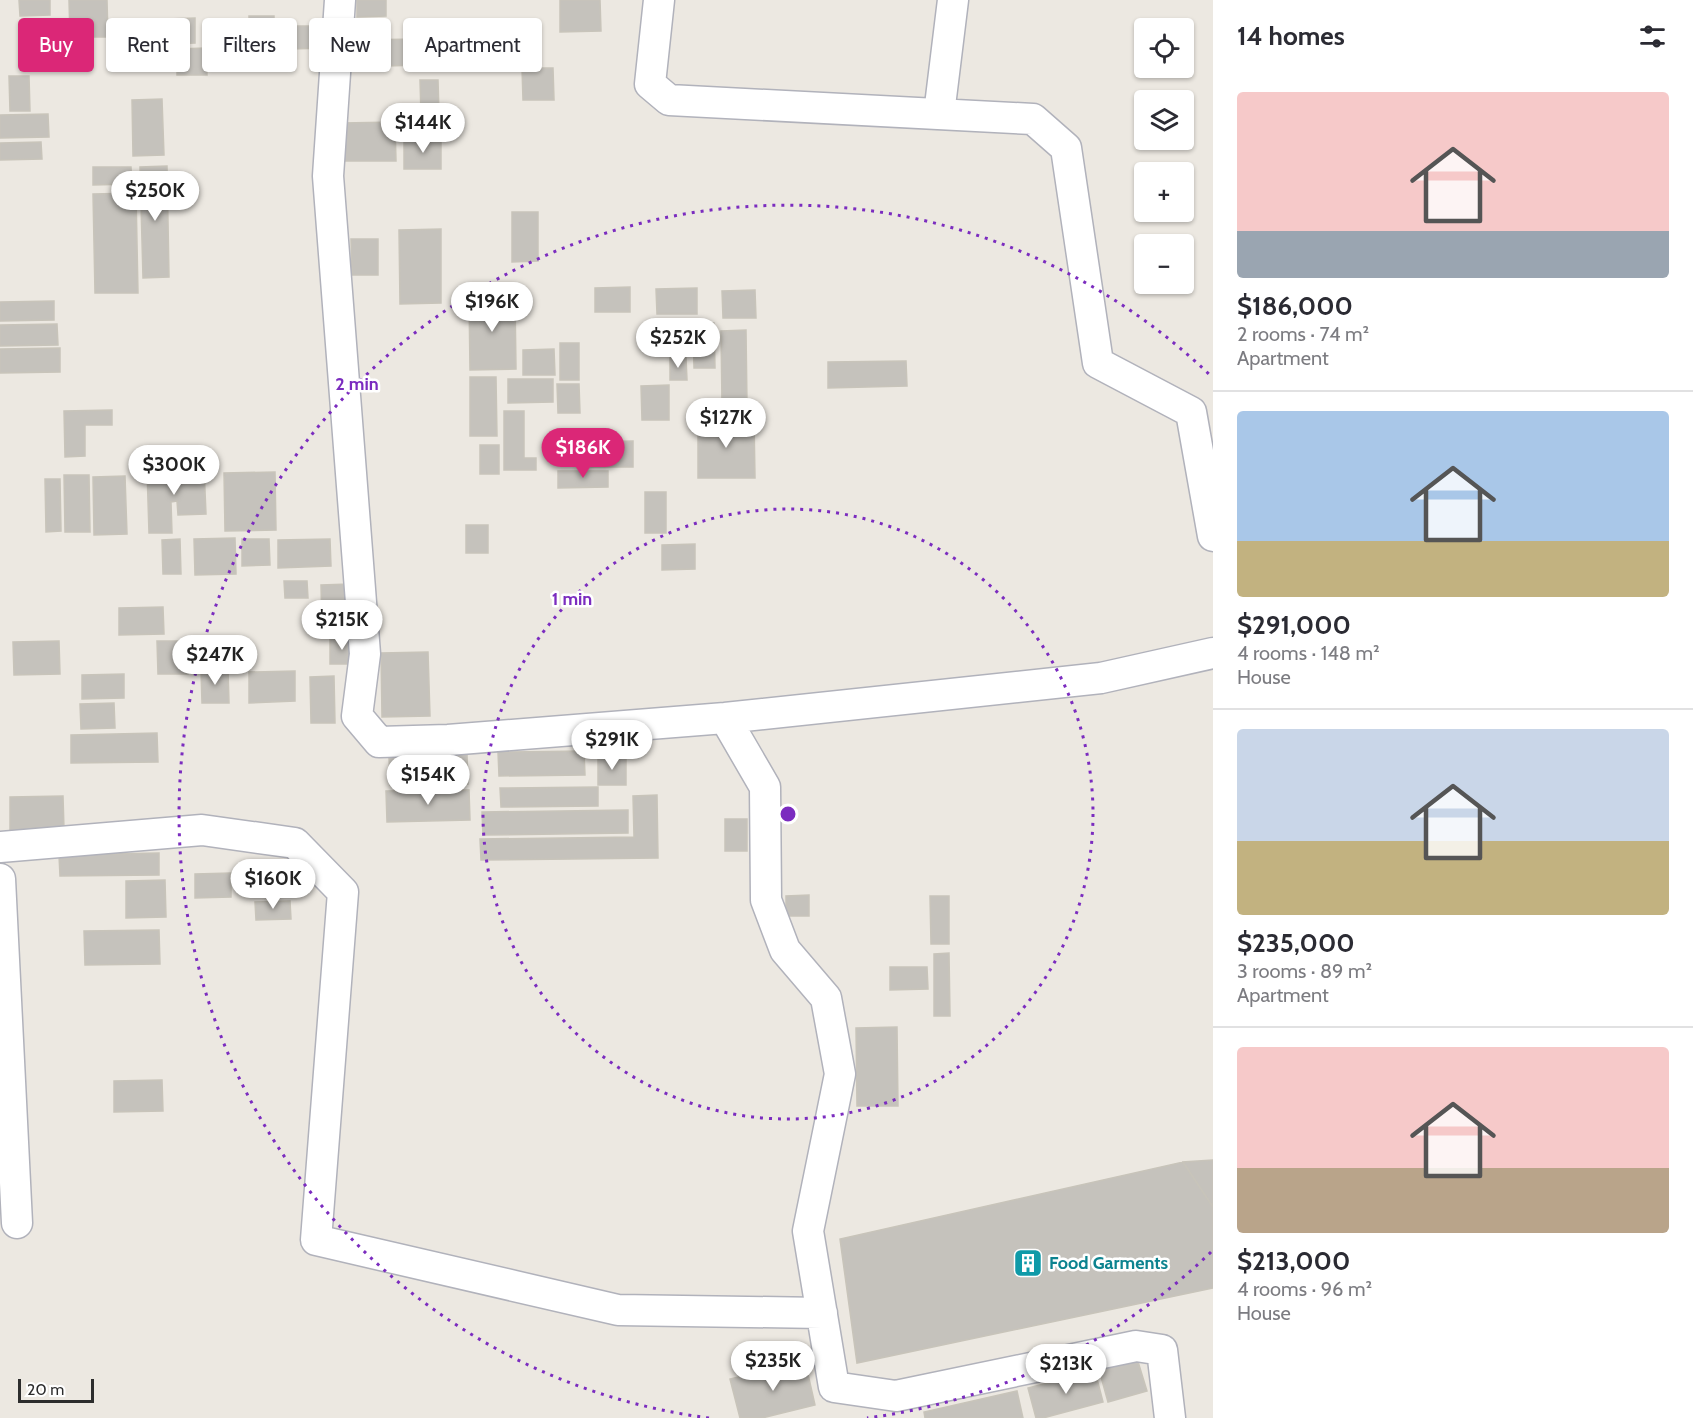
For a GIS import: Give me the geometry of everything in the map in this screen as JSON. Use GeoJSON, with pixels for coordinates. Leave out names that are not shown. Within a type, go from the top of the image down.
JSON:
{"type":"FeatureCollection","features":[{"type":"Feature","properties":{"kind":"street"},"geometry":{"type":"LineString","coordinates":[[340,0],[328,176],[364,654],[357,716],[379,742],[448,740],[725,718],[1101,678],[1213,653]]}},
{"type":"Feature","properties":{"kind":"street"},"geometry":{"type":"LineString","coordinates":[[659,0],[650,84],[669,100],[1033,119],[1066,148],[1098,363],[1191,412],[1213,536]]}},
{"type":"Feature","properties":{"kind":"street"},"geometry":{"type":"LineString","coordinates":[[939,114],[953,0]]}},
{"type":"Feature","properties":{"kind":"street"},"geometry":{"type":"LineString","coordinates":[[725,718],[765,787],[766,900],[785,950],[826,998],[840,1074],[808,1231],[834,1387],[896,1396],[1136,1346],[1162,1350],[1170,1418]]}},
{"type":"Feature","properties":{"kind":"street"},"geometry":{"type":"LineString","coordinates":[[0,847],[202,830],[296,843],[343,892],[316,1240],[618,1310],[822,1313]]}},
{"type":"Feature","properties":{"kind":"street"},"geometry":{"type":"LineString","coordinates":[[0,879],[17,1223]]}},
{"type":"Feature","properties":{"kind":"building"},"geometry":{"type":"Polygon","coordinates":[[[19,0],[50,0],[50,15],[20,16],[19,0]]]}},
{"type":"Feature","properties":{"kind":"building"},"geometry":{"type":"Polygon","coordinates":[[[69,0],[107,0],[106,37],[94,37],[94,18],[69,18],[69,0]]]}},
{"type":"Feature","properties":{"kind":"building"},"geometry":{"type":"Polygon","coordinates":[[[357,0],[386,0],[386,16],[357,17],[357,0]]]}},
{"type":"Feature","properties":{"kind":"building"},"geometry":{"type":"Polygon","coordinates":[[[560,0],[600,0],[601,31],[560,32],[560,0]]]}},
{"type":"Feature","properties":{"kind":"building"},"geometry":{"type":"Polygon","coordinates":[[[249,16],[274,16],[274,18],[249,18],[249,16]]]}},
{"type":"Feature","properties":{"kind":"building"},"geometry":{"type":"Polygon","coordinates":[[[190,18],[195,18],[195,43],[190,43],[190,18]]]}},
{"type":"Feature","properties":{"kind":"building"},"geometry":{"type":"Polygon","coordinates":[[[297,26],[309,26],[309,49],[297,49],[297,26]]]}},
{"type":"Feature","properties":{"kind":"building"},"geometry":{"type":"Polygon","coordinates":[[[391,39],[403,39],[403,66],[391,66],[391,39]]]}},
{"type":"Feature","properties":{"kind":"building"},"geometry":{"type":"Polygon","coordinates":[[[202,48],[202,72],[207,72],[207,75],[177,75],[177,72],[190,72],[190,49],[202,48]]]}},
{"type":"Feature","properties":{"kind":"building"},"geometry":{"type":"Polygon","coordinates":[[[542,68],[553,68],[554,100],[523,100],[522,72],[542,72],[542,68]]]}},
{"type":"Feature","properties":{"kind":"building"},"geometry":{"type":"Polygon","coordinates":[[[9,76],[29,76],[30,111],[10,111],[9,76]]]}},
{"type":"Feature","properties":{"kind":"building"},"geometry":{"type":"Polygon","coordinates":[[[420,80],[438,80],[439,114],[421,114],[420,80]]]}},
{"type":"Feature","properties":{"kind":"building"},"geometry":{"type":"Polygon","coordinates":[[[162,99],[164,155],[133,156],[132,100],[162,99]]]}},
{"type":"Feature","properties":{"kind":"building"},"geometry":{"type":"Polygon","coordinates":[[[48,114],[49,137],[0,138],[0,115],[48,114]]]}},
{"type":"Feature","properties":{"kind":"building"},"geometry":{"type":"Polygon","coordinates":[[[395,122],[396,161],[344,161],[343,123],[395,122]]]}},
{"type":"Feature","properties":{"kind":"building"},"geometry":{"type":"Polygon","coordinates":[[[441,138],[441,169],[404,169],[404,139],[441,138]]]}},
{"type":"Feature","properties":{"kind":"building"},"geometry":{"type":"Polygon","coordinates":[[[41,142],[42,159],[0,160],[0,143],[41,142]]]}},
{"type":"Feature","properties":{"kind":"building"},"geometry":{"type":"Polygon","coordinates":[[[167,166],[169,277],[143,278],[140,167],[167,166]]]}},
{"type":"Feature","properties":{"kind":"building"},"geometry":{"type":"Polygon","coordinates":[[[93,167],[131,167],[132,184],[93,185],[93,167]]]}},
{"type":"Feature","properties":{"kind":"building"},"geometry":{"type":"Polygon","coordinates":[[[136,193],[138,293],[95,293],[93,194],[136,193]]]}},
{"type":"Feature","properties":{"kind":"building"},"geometry":{"type":"Polygon","coordinates":[[[512,212],[538,212],[538,261],[512,262],[512,212]]]}},
{"type":"Feature","properties":{"kind":"building"},"geometry":{"type":"Polygon","coordinates":[[[441,229],[441,303],[400,304],[399,230],[441,229]]]}},
{"type":"Feature","properties":{"kind":"building"},"geometry":{"type":"Polygon","coordinates":[[[351,239],[378,239],[378,275],[352,275],[351,239]]]}},
{"type":"Feature","properties":{"kind":"building"},"geometry":{"type":"Polygon","coordinates":[[[630,287],[630,312],[595,312],[595,288],[630,287]]]}},
{"type":"Feature","properties":{"kind":"building"},"geometry":{"type":"Polygon","coordinates":[[[697,288],[697,314],[657,314],[656,289],[697,288]]]}},
{"type":"Feature","properties":{"kind":"building"},"geometry":{"type":"Polygon","coordinates":[[[755,290],[756,318],[723,318],[722,291],[755,290]]]}},
{"type":"Feature","properties":{"kind":"building"},"geometry":{"type":"Polygon","coordinates":[[[469,297],[515,297],[516,369],[470,370],[469,297]]]}},
{"type":"Feature","properties":{"kind":"building"},"geometry":{"type":"Polygon","coordinates":[[[54,301],[54,320],[0,321],[0,302],[54,301]]]}},
{"type":"Feature","properties":{"kind":"building"},"geometry":{"type":"Polygon","coordinates":[[[653,319],[674,319],[674,350],[654,350],[653,319]]]}},
{"type":"Feature","properties":{"kind":"building"},"geometry":{"type":"Polygon","coordinates":[[[693,323],[714,323],[715,368],[694,368],[693,323]]]}},
{"type":"Feature","properties":{"kind":"building"},"geometry":{"type":"Polygon","coordinates":[[[57,324],[58,345],[0,346],[0,325],[57,324]]]}},
{"type":"Feature","properties":{"kind":"building"},"geometry":{"type":"Polygon","coordinates":[[[746,330],[747,404],[722,404],[721,331],[746,330]]]}},
{"type":"Feature","properties":{"kind":"building"},"geometry":{"type":"Polygon","coordinates":[[[560,343],[579,343],[579,380],[560,380],[560,343]]]}},
{"type":"Feature","properties":{"kind":"building"},"geometry":{"type":"Polygon","coordinates":[[[60,348],[60,372],[0,373],[0,349],[60,348]]]}},
{"type":"Feature","properties":{"kind":"building"},"geometry":{"type":"Polygon","coordinates":[[[554,349],[555,375],[523,375],[523,350],[554,349]]]}},
{"type":"Feature","properties":{"kind":"building"},"geometry":{"type":"Polygon","coordinates":[[[670,358],[686,358],[687,380],[670,380],[670,358]]]}},
{"type":"Feature","properties":{"kind":"building"},"geometry":{"type":"Polygon","coordinates":[[[906,361],[907,386],[828,388],[828,362],[906,361]]]}},
{"type":"Feature","properties":{"kind":"building"},"geometry":{"type":"Polygon","coordinates":[[[470,377],[496,377],[497,436],[470,436],[470,377]]]}},
{"type":"Feature","properties":{"kind":"building"},"geometry":{"type":"Polygon","coordinates":[[[508,379],[553,379],[553,402],[508,403],[508,379]]]}},
{"type":"Feature","properties":{"kind":"building"},"geometry":{"type":"Polygon","coordinates":[[[557,384],[579,384],[580,413],[558,413],[557,384]]]}},
{"type":"Feature","properties":{"kind":"building"},"geometry":{"type":"Polygon","coordinates":[[[669,385],[669,420],[642,420],[641,386],[669,385]]]}},
{"type":"Feature","properties":{"kind":"building"},"geometry":{"type":"Polygon","coordinates":[[[112,410],[112,425],[85,425],[85,456],[65,457],[64,411],[112,410]]]}},
{"type":"Feature","properties":{"kind":"building"},"geometry":{"type":"Polygon","coordinates":[[[504,411],[524,411],[524,458],[536,458],[536,470],[504,470],[504,411]]]}},
{"type":"Feature","properties":{"kind":"building"},"geometry":{"type":"Polygon","coordinates":[[[754,420],[755,478],[698,478],[698,421],[754,420]]]}},
{"type":"Feature","properties":{"kind":"building"},"geometry":{"type":"Polygon","coordinates":[[[633,441],[633,467],[591,467],[590,442],[633,441]]]}},
{"type":"Feature","properties":{"kind":"building"},"geometry":{"type":"Polygon","coordinates":[[[480,445],[499,445],[499,474],[480,474],[480,445]]]}},
{"type":"Feature","properties":{"kind":"building"},"geometry":{"type":"Polygon","coordinates":[[[204,468],[206,514],[178,515],[177,501],[171,502],[172,533],[149,533],[147,469],[204,468]]]}},
{"type":"Feature","properties":{"kind":"building"},"geometry":{"type":"Polygon","coordinates":[[[558,471],[608,471],[608,487],[558,488],[558,471]]]}},
{"type":"Feature","properties":{"kind":"building"},"geometry":{"type":"Polygon","coordinates":[[[275,472],[276,530],[225,531],[224,473],[275,472]]]}},
{"type":"Feature","properties":{"kind":"building"},"geometry":{"type":"Polygon","coordinates":[[[64,475],[89,475],[90,532],[65,532],[64,475]]]}},
{"type":"Feature","properties":{"kind":"building"},"geometry":{"type":"Polygon","coordinates":[[[125,476],[127,534],[94,535],[93,477],[125,476]]]}},
{"type":"Feature","properties":{"kind":"building"},"geometry":{"type":"Polygon","coordinates":[[[45,479],[60,479],[61,531],[46,532],[45,479]]]}},
{"type":"Feature","properties":{"kind":"building"},"geometry":{"type":"Polygon","coordinates":[[[645,492],[666,492],[666,533],[645,533],[645,492]]]}},
{"type":"Feature","properties":{"kind":"building"},"geometry":{"type":"Polygon","coordinates":[[[466,525],[488,525],[488,553],[466,553],[466,525]]]}},
{"type":"Feature","properties":{"kind":"building"},"geometry":{"type":"Polygon","coordinates":[[[235,538],[236,574],[195,575],[194,539],[235,538]]]}},
{"type":"Feature","properties":{"kind":"building"},"geometry":{"type":"Polygon","coordinates":[[[180,539],[181,574],[163,574],[162,540],[180,539]]]}},
{"type":"Feature","properties":{"kind":"building"},"geometry":{"type":"Polygon","coordinates":[[[242,539],[269,539],[270,565],[242,566],[242,539]]]}},
{"type":"Feature","properties":{"kind":"building"},"geometry":{"type":"Polygon","coordinates":[[[330,539],[331,566],[278,568],[278,540],[330,539]]]}},
{"type":"Feature","properties":{"kind":"building"},"geometry":{"type":"Polygon","coordinates":[[[695,544],[695,569],[662,570],[662,545],[695,544]]]}},
{"type":"Feature","properties":{"kind":"building"},"geometry":{"type":"Polygon","coordinates":[[[284,581],[307,581],[308,598],[285,598],[284,581]]]}},
{"type":"Feature","properties":{"kind":"building"},"geometry":{"type":"Polygon","coordinates":[[[349,584],[349,625],[322,626],[321,585],[349,584]]]}},
{"type":"Feature","properties":{"kind":"building"},"geometry":{"type":"Polygon","coordinates":[[[163,607],[164,634],[119,635],[119,608],[163,607]]]}},
{"type":"Feature","properties":{"kind":"building"},"geometry":{"type":"Polygon","coordinates":[[[330,637],[353,637],[354,664],[330,664],[330,637]]]}},
{"type":"Feature","properties":{"kind":"building"},"geometry":{"type":"Polygon","coordinates":[[[59,641],[60,674],[14,675],[13,642],[59,641]]]}},
{"type":"Feature","properties":{"kind":"building"},"geometry":{"type":"Polygon","coordinates":[[[157,641],[188,641],[188,674],[158,674],[157,641]]]}},
{"type":"Feature","properties":{"kind":"building"},"geometry":{"type":"Polygon","coordinates":[[[428,652],[430,716],[382,717],[381,653],[428,652]]]}},
{"type":"Feature","properties":{"kind":"building"},"geometry":{"type":"Polygon","coordinates":[[[228,669],[229,703],[202,703],[201,670],[228,669]]]}},
{"type":"Feature","properties":{"kind":"building"},"geometry":{"type":"Polygon","coordinates":[[[295,671],[295,701],[249,703],[249,672],[295,671]]]}},
{"type":"Feature","properties":{"kind":"building"},"geometry":{"type":"Polygon","coordinates":[[[124,674],[124,698],[82,699],[82,675],[124,674]]]}},
{"type":"Feature","properties":{"kind":"building"},"geometry":{"type":"Polygon","coordinates":[[[334,676],[335,723],[311,723],[310,677],[334,676]]]}},
{"type":"Feature","properties":{"kind":"building"},"geometry":{"type":"Polygon","coordinates":[[[114,703],[115,728],[81,729],[80,704],[114,703]]]}},
{"type":"Feature","properties":{"kind":"building"},"geometry":{"type":"Polygon","coordinates":[[[157,733],[158,762],[71,763],[71,735],[157,733]]]}},
{"type":"Feature","properties":{"kind":"building"},"geometry":{"type":"Polygon","coordinates":[[[584,751],[585,775],[499,776],[498,752],[584,751]]]}},
{"type":"Feature","properties":{"kind":"building"},"geometry":{"type":"Polygon","coordinates":[[[467,755],[468,784],[390,785],[389,757],[467,755]]]}},
{"type":"Feature","properties":{"kind":"building"},"geometry":{"type":"Polygon","coordinates":[[[598,756],[626,756],[626,785],[598,785],[598,756]]]}},
{"type":"Feature","properties":{"kind":"building"},"geometry":{"type":"Polygon","coordinates":[[[598,787],[598,806],[501,807],[500,788],[598,787]]]}},
{"type":"Feature","properties":{"kind":"building"},"geometry":{"type":"Polygon","coordinates":[[[469,790],[470,820],[387,822],[386,791],[469,790]]]}},
{"type":"Feature","properties":{"kind":"building"},"geometry":{"type":"Polygon","coordinates":[[[657,795],[658,858],[481,860],[480,839],[634,837],[633,796],[657,795]]]}},
{"type":"Feature","properties":{"kind":"building"},"geometry":{"type":"Polygon","coordinates":[[[63,796],[64,829],[10,830],[10,797],[63,796]]]}},
{"type":"Feature","properties":{"kind":"building"},"geometry":{"type":"Polygon","coordinates":[[[628,810],[628,833],[483,835],[482,812],[628,810]]]}},
{"type":"Feature","properties":{"kind":"building"},"geometry":{"type":"Polygon","coordinates":[[[725,819],[747,819],[747,851],[725,851],[725,819]]]}},
{"type":"Feature","properties":{"kind":"building"},"geometry":{"type":"Polygon","coordinates":[[[159,853],[159,875],[60,876],[59,855],[159,853]]]}},
{"type":"Feature","properties":{"kind":"building"},"geometry":{"type":"Polygon","coordinates":[[[231,873],[231,897],[195,898],[195,874],[231,873]]]}},
{"type":"Feature","properties":{"kind":"building"},"geometry":{"type":"Polygon","coordinates":[[[165,880],[166,917],[126,918],[126,881],[165,880]]]}},
{"type":"Feature","properties":{"kind":"building"},"geometry":{"type":"Polygon","coordinates":[[[809,895],[809,916],[786,916],[786,896],[809,895]]]}},
{"type":"Feature","properties":{"kind":"building"},"geometry":{"type":"Polygon","coordinates":[[[930,896],[949,896],[949,944],[931,944],[930,896]]]}},
{"type":"Feature","properties":{"kind":"building"},"geometry":{"type":"Polygon","coordinates":[[[290,901],[291,919],[256,920],[255,902],[290,901]]]}},
{"type":"Feature","properties":{"kind":"building"},"geometry":{"type":"Polygon","coordinates":[[[159,930],[160,964],[85,965],[84,931],[159,930]]]}},
{"type":"Feature","properties":{"kind":"building"},"geometry":{"type":"Polygon","coordinates":[[[949,953],[950,1016],[934,1016],[934,954],[949,953]]]}},
{"type":"Feature","properties":{"kind":"building"},"geometry":{"type":"Polygon","coordinates":[[[890,967],[927,967],[928,989],[890,990],[890,967]]]}},
{"type":"Feature","properties":{"kind":"building"},"geometry":{"type":"Polygon","coordinates":[[[897,1027],[898,1106],[857,1106],[856,1028],[897,1027]]]}},
{"type":"Feature","properties":{"kind":"building"},"geometry":{"type":"Polygon","coordinates":[[[162,1080],[163,1111],[114,1112],[114,1081],[162,1080]]]}},
{"type":"Feature","properties":{"kind":"building"},"geometry":{"type":"Polygon","coordinates":[[[1213,1160],[1213,1207],[1183,1162],[1213,1160]]]}},
{"type":"Feature","properties":{"kind":"building","name":"Food Garments"},"geometry":{"type":"Polygon","coordinates":[[[1183,1162],[1213,1207],[1213,1288],[857,1363],[840,1239],[1183,1162]]]}},
{"type":"Feature","properties":{"kind":"building"},"geometry":{"type":"Polygon","coordinates":[[[1136,1355],[1147,1391],[1108,1402],[1098,1366],[1136,1355]]]}},
{"type":"Feature","properties":{"kind":"building"},"geometry":{"type":"Polygon","coordinates":[[[805,1361],[815,1405],[762,1418],[740,1418],[730,1379],[805,1361]]]}},
{"type":"Feature","properties":{"kind":"building"},"geometry":{"type":"Polygon","coordinates":[[[1095,1371],[1103,1402],[1036,1418],[1028,1388],[1095,1371]]]}},
{"type":"Feature","properties":{"kind":"building"},"geometry":{"type":"Polygon","coordinates":[[[1017,1391],[1023,1418],[925,1418],[924,1412],[1017,1391]]]}},
{"type":"Feature","properties":{"kind":"place","name":"Food Garments"},"geometry":{"type":"Point","coordinates":[1028,1263]}}]}
